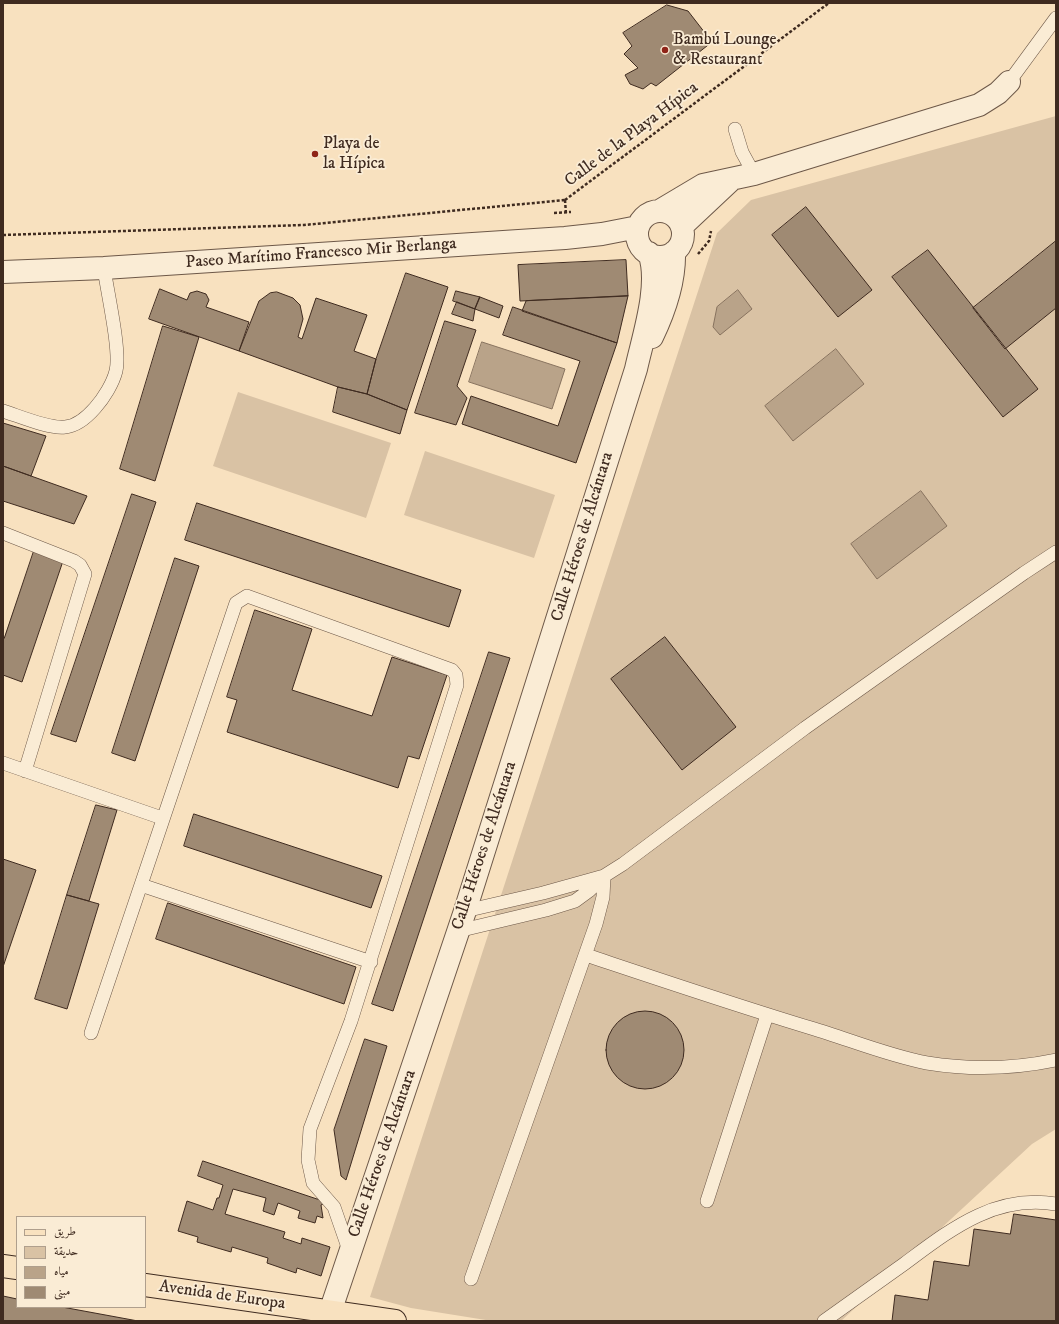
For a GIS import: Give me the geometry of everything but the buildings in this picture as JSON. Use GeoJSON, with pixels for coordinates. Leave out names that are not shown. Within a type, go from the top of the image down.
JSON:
{"type":"FeatureCollection","features":[{"type":"Feature","properties":{"kind":"main road"},"geometry":{"type":"LineString","coordinates":[[3,1266],[16,1268]]}},
{"type":"Feature","properties":{"kind":"main road","name":"Avenida de Europa"},"geometry":{"type":"LineString","coordinates":[[146,1285],[329,1316],[395,1321]]}},
{"type":"Feature","properties":{"kind":"street"},"geometry":{"type":"LineString","coordinates":[[674,252],[661,256],[649,254],[644,250],[638,240],[638,227],[643,218],[651,212],[661,210],[703,186],[754,174],[979,105],[998,93],[1009,82]]}},
{"type":"Feature","properties":{"kind":"street"},"geometry":{"type":"LineString","coordinates":[[682,226],[731,180]]}},
{"type":"Feature","properties":{"kind":"street"},"geometry":{"type":"LineString","coordinates":[[636,368],[662,318],[673,274],[674,252],[682,241],[682,226],[674,215],[661,210]]}},
{"type":"Feature","properties":{"kind":"street","name":"Paseo Marítimo Francesco Mir Berlanga"},"geometry":{"type":"LineString","coordinates":[[3,272],[104,268],[565,238],[602,234],[638,227]]}},
{"type":"Feature","properties":{"kind":"street"},"geometry":{"type":"LineString","coordinates":[[636,368],[651,291],[653,264],[649,254]]}},
{"type":"Feature","properties":{"kind":"street","name":"Calle Héroes de Alcántara"},"geometry":{"type":"LineString","coordinates":[[329,1316],[465,911],[636,368]]}},
{"type":"Feature","properties":{"kind":"lane"},"geometry":{"type":"LineString","coordinates":[[1009,82],[1056,18]]}},
{"type":"Feature","properties":{"kind":"lane"},"geometry":{"type":"LineString","coordinates":[[735,129],[742,152],[754,174]]}},
{"type":"Feature","properties":{"kind":"lane"},"geometry":{"type":"LineString","coordinates":[[3,411],[52,426],[65,427],[78,423],[98,405],[116,370],[117,354],[104,268]]}},
{"type":"Feature","properties":{"kind":"lane"},"geometry":{"type":"LineString","coordinates":[[3,533],[74,561],[80,565],[85,574],[25,771]]}},
{"type":"Feature","properties":{"kind":"lane"},"geometry":{"type":"LineString","coordinates":[[458,931],[560,906],[580,897],[604,876],[629,859],[804,728],[1056,552]]}},
{"type":"Feature","properties":{"kind":"lane"},"geometry":{"type":"LineString","coordinates":[[91,1032],[162,818],[236,603],[243,597],[247,596],[452,670],[456,675],[457,685],[351,1021],[310,1129],[308,1160],[313,1183],[334,1207],[350,1254]]}},
{"type":"Feature","properties":{"kind":"lane"},"geometry":{"type":"LineString","coordinates":[[3,763],[162,818]]}},
{"type":"Feature","properties":{"kind":"lane"},"geometry":{"type":"LineString","coordinates":[[465,911],[543,893],[604,876]]}},
{"type":"Feature","properties":{"kind":"lane"},"geometry":{"type":"LineString","coordinates":[[471,1279],[586,955],[600,910],[604,876]]}},
{"type":"Feature","properties":{"kind":"lane"},"geometry":{"type":"LineString","coordinates":[[141,885],[370,962]]}},
{"type":"Feature","properties":{"kind":"lane"},"geometry":{"type":"LineString","coordinates":[[586,955],[767,1015],[894,1055],[925,1062],[956,1067],[995,1068],[1023,1066],[1056,1060]]}},
{"type":"Feature","properties":{"kind":"lane"},"geometry":{"type":"LineString","coordinates":[[707,1201],[767,1015]]}},
{"type":"Feature","properties":{"kind":"lane"},"geometry":{"type":"LineString","coordinates":[[824,1321],[958,1224],[987,1211],[1014,1204],[1047,1202],[1056,1204]]}},
{"type":"Feature","properties":{"kind":"path","name":"Calle de la Playa Hípica"},"geometry":{"type":"LineString","coordinates":[[3,236],[304,225],[565,200],[829,3]]}},
{"type":"Feature","properties":{"kind":"green space"},"geometry":{"type":"Polygon","coordinates":[[[1056,116],[1056,1129],[1032,1144],[841,1321],[492,1321],[411,1308],[370,1297],[717,233],[751,200],[1056,116]]]}},
{"type":"Feature","properties":{"kind":"green space"},"geometry":{"type":"Polygon","coordinates":[[[238,392],[391,443],[366,518],[213,466],[238,392]]]}},
{"type":"Feature","properties":{"kind":"green space"},"geometry":{"type":"Polygon","coordinates":[[[425,451],[555,495],[534,558],[404,515],[425,451]]]}},
{"type":"Feature","properties":{"kind":"water"},"geometry":{"type":"Polygon","coordinates":[[[738,290],[752,309],[720,335],[713,327],[717,307],[738,290]]]}},
{"type":"Feature","properties":{"kind":"water"},"geometry":{"type":"Polygon","coordinates":[[[482,342],[565,369],[552,409],[469,382],[482,342]]]}},
{"type":"Feature","properties":{"kind":"water"},"geometry":{"type":"Polygon","coordinates":[[[836,349],[864,384],[793,441],[765,406],[836,349]]]}},
{"type":"Feature","properties":{"kind":"water"},"geometry":{"type":"Polygon","coordinates":[[[921,491],[947,526],[877,579],[851,544],[921,491]]]}},
{"type":"Feature","properties":{"kind":"place","name":"Bambú Lounge & Restaurant"},"geometry":{"type":"Point","coordinates":[665,50]}},
{"type":"Feature","properties":{"kind":"place","name":"Playa de la Hípica"},"geometry":{"type":"Point","coordinates":[315,154]}}]}
